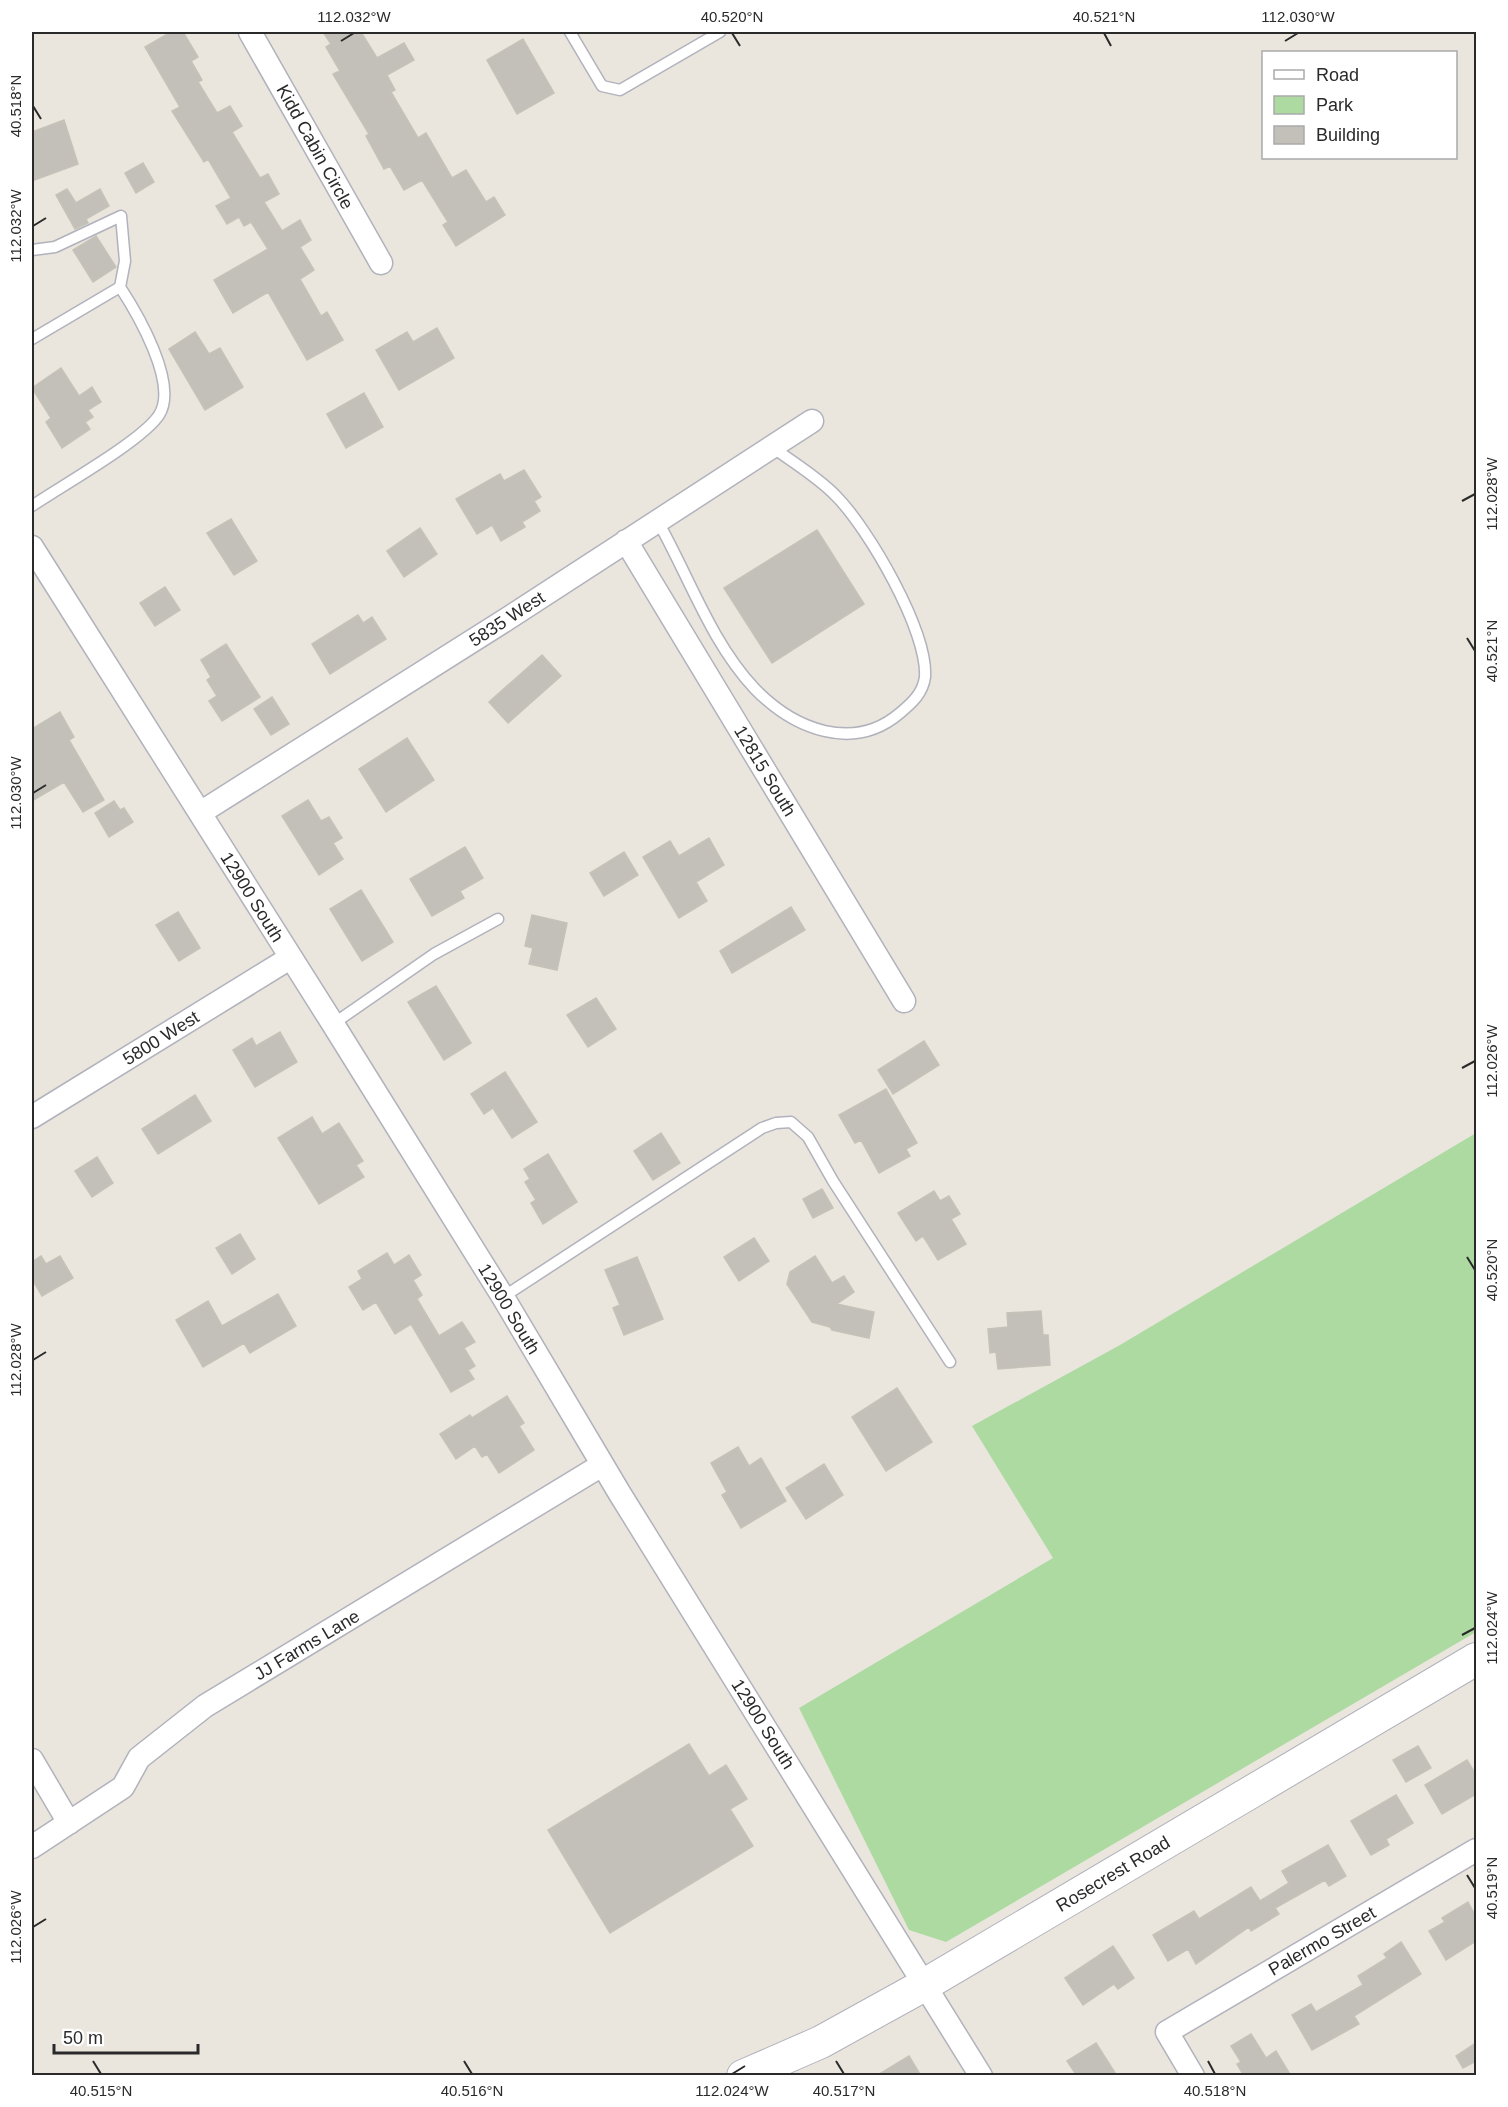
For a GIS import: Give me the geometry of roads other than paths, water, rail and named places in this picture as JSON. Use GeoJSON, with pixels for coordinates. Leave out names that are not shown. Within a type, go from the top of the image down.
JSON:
{"type":"FeatureCollection","features":[{"type":"Feature","properties":{"kind":"main road","name":"Rosecrest Road"},"geometry":{"type":"LineString","coordinates":[[743,2076],[821,2042],[926,1984],[1476,1659]]}},
{"type":"Feature","properties":{"kind":"street","name":"Kidd Cabin Circle"},"geometry":{"type":"LineString","coordinates":[[250,32],[381,263]]}},
{"type":"Feature","properties":{"kind":"street","name":"5835 West"},"geometry":{"type":"LineString","coordinates":[[200,813],[812,421]]}},
{"type":"Feature","properties":{"kind":"street","name":"12815 South"},"geometry":{"type":"LineString","coordinates":[[626,541],[904,1001]]}},
{"type":"Feature","properties":{"kind":"street","name":"12900 South"},"geometry":{"type":"LineString","coordinates":[[32,547],[333,1024],[503,1298],[602,1465],[981,2076]]}},
{"type":"Feature","properties":{"kind":"street","name":"5800 West"},"geometry":{"type":"LineString","coordinates":[[32,1117],[290,958]]}},
{"type":"Feature","properties":{"kind":"street","name":"JJ Farms Lane"},"geometry":{"type":"LineString","coordinates":[[32,1847],[123,1787],[139,1758],[205,1706],[602,1465]]}},
{"type":"Feature","properties":{"kind":"street"},"geometry":{"type":"LineString","coordinates":[[32,1760],[69,1823]]}},
{"type":"Feature","properties":{"kind":"street","name":"Palermo Street"},"geometry":{"type":"LineString","coordinates":[[1193,2076],[1167,2032],[1476,1850]]}},
{"type":"Feature","properties":{"kind":"lane"},"geometry":{"type":"LineString","coordinates":[[570,32],[602,86],[620,90],[720,32]]}},
{"type":"Feature","properties":{"kind":"lane"},"geometry":{"type":"LineString","coordinates":[[32,250],[55,248],[121,216],[125,261],[120,287],[153,348],[162,379],[164,400],[160,414],[142,433],[32,506]]}},
{"type":"Feature","properties":{"kind":"lane"},"geometry":{"type":"LineString","coordinates":[[32,339],[120,287]]}},
{"type":"Feature","properties":{"kind":"lane"},"geometry":{"type":"LineString","coordinates":[[657,520],[709,624],[756,689],[800,723],[836,736],[873,730],[896,717],[917,699],[925,677],[918,634],[862,526],[835,494],[771,446]]}},
{"type":"Feature","properties":{"kind":"lane"},"geometry":{"type":"LineString","coordinates":[[333,1024],[434,954],[498,919]]}},
{"type":"Feature","properties":{"kind":"lane"},"geometry":{"type":"LineString","coordinates":[[503,1298],[762,1128],[776,1123],[791,1122],[808,1137],[833,1181],[950,1362]]}}]}
